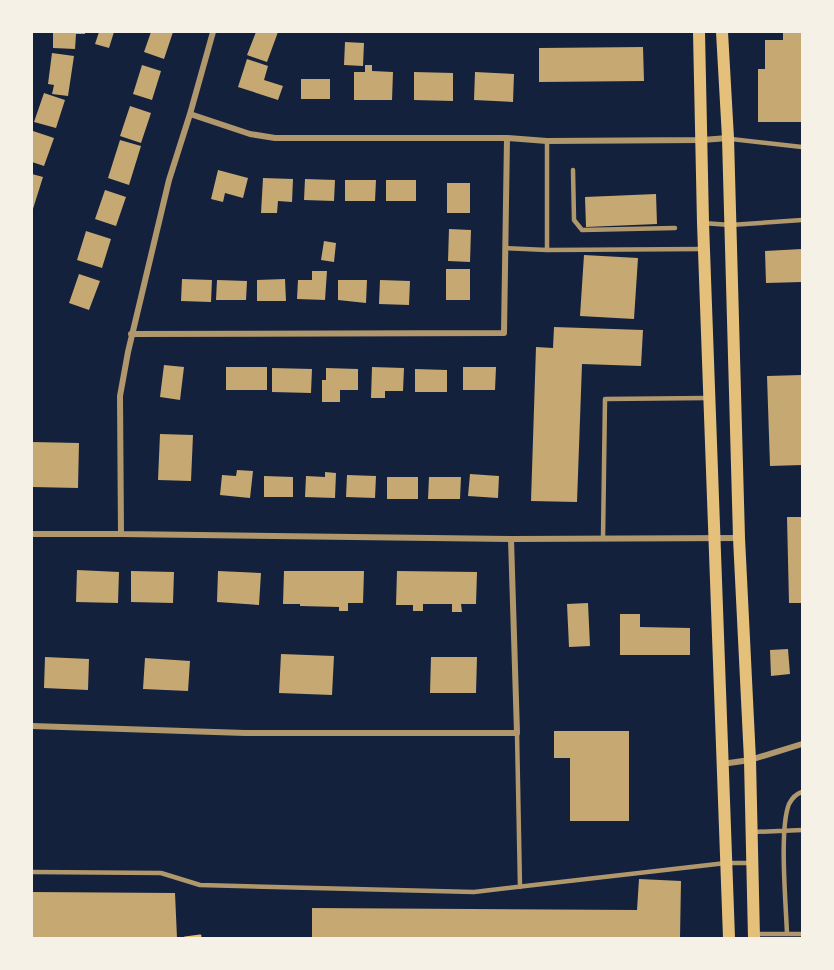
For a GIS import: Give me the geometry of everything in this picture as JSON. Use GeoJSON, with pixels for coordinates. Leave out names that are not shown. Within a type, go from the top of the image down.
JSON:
{"type":"FeatureCollection","features":[{"type":"Feature","properties":{"kind":"main road"},"geometry":{"type":"LineString","coordinates":[[699,32],[703,223],[729,939]]}},
{"type":"Feature","properties":{"kind":"main road"},"geometry":{"type":"LineString","coordinates":[[722,32],[729,138],[739,538],[750,760],[754,936]]}},
{"type":"Feature","properties":{"kind":"street"},"geometry":{"type":"LineString","coordinates":[[120,534],[120,396],[131,334],[168,180],[190,114],[213,32]]}},
{"type":"Feature","properties":{"kind":"street"},"geometry":{"type":"LineString","coordinates":[[190,114],[250,134],[275,138],[507,138],[547,141],[729,138]]}},
{"type":"Feature","properties":{"kind":"street"},"geometry":{"type":"LineString","coordinates":[[131,334],[504,333],[507,138]]}},
{"type":"Feature","properties":{"kind":"street"},"geometry":{"type":"LineString","coordinates":[[32,534],[511,539],[739,538]]}},
{"type":"Feature","properties":{"kind":"street"},"geometry":{"type":"LineString","coordinates":[[32,726],[245,733],[517,733],[511,539]]}},
{"type":"Feature","properties":{"kind":"street"},"geometry":{"type":"LineString","coordinates":[[722,764],[750,760],[802,744]]}},
{"type":"Feature","properties":{"kind":"lane"},"geometry":{"type":"LineString","coordinates":[[729,138],[802,147]]}},
{"type":"Feature","properties":{"kind":"lane"},"geometry":{"type":"LineString","coordinates":[[547,141],[547,250]]}},
{"type":"Feature","properties":{"kind":"lane"},"geometry":{"type":"LineString","coordinates":[[573,170],[574,220],[582,230],[675,228]]}},
{"type":"Feature","properties":{"kind":"lane"},"geometry":{"type":"LineString","coordinates":[[703,223],[730,225],[802,220]]}},
{"type":"Feature","properties":{"kind":"lane"},"geometry":{"type":"LineString","coordinates":[[506,248],[704,249]]}},
{"type":"Feature","properties":{"kind":"lane"},"geometry":{"type":"LineString","coordinates":[[603,539],[605,399],[711,398]]}},
{"type":"Feature","properties":{"kind":"lane"},"geometry":{"type":"LineString","coordinates":[[517,733],[520,887]]}},
{"type":"Feature","properties":{"kind":"lane"},"geometry":{"type":"LineString","coordinates":[[787,934],[784,831],[790,801],[802,792]]}},
{"type":"Feature","properties":{"kind":"lane"},"geometry":{"type":"LineString","coordinates":[[750,832],[802,830]]}},
{"type":"Feature","properties":{"kind":"lane"},"geometry":{"type":"LineString","coordinates":[[32,872],[161,873],[200,885],[474,892],[726,863],[751,863]]}},
{"type":"Feature","properties":{"kind":"lane"},"geometry":{"type":"LineString","coordinates":[[754,936],[802,934]]}},
{"type":"Feature","properties":{"kind":"path"},"geometry":{"type":"LineString","coordinates":[[185,939],[200,936]]}},
{"type":"Feature","properties":{"kind":"building"},"geometry":{"type":"Polygon","coordinates":[[[53,32],[85,32],[85,34],[76,34],[75,49],[53,48],[53,32]]]}},
{"type":"Feature","properties":{"kind":"building"},"geometry":{"type":"Polygon","coordinates":[[[99,32],[114,32],[109,48],[95,44],[99,32]]]}},
{"type":"Feature","properties":{"kind":"building"},"geometry":{"type":"Polygon","coordinates":[[[151,32],[173,32],[164,59],[144,52],[151,32]]]}},
{"type":"Feature","properties":{"kind":"building"},"geometry":{"type":"Polygon","coordinates":[[[256,32],[278,32],[267,62],[247,55],[256,32]]]}},
{"type":"Feature","properties":{"kind":"building"},"geometry":{"type":"Polygon","coordinates":[[[783,32],[802,32],[802,122],[758,122],[758,69],[765,69],[765,40],[783,40],[783,32]]]}},
{"type":"Feature","properties":{"kind":"building"},"geometry":{"type":"Polygon","coordinates":[[[345,42],[364,43],[363,66],[344,65],[345,42]]]}},
{"type":"Feature","properties":{"kind":"building"},"geometry":{"type":"Polygon","coordinates":[[[643,47],[644,81],[539,82],[539,48],[643,47]]]}},
{"type":"Feature","properties":{"kind":"building"},"geometry":{"type":"Polygon","coordinates":[[[52,53],[74,56],[68,96],[52,94],[54,85],[48,84],[52,53]]]}},
{"type":"Feature","properties":{"kind":"building"},"geometry":{"type":"Polygon","coordinates":[[[247,59],[268,66],[264,80],[283,86],[278,100],[238,87],[247,59]]]}},
{"type":"Feature","properties":{"kind":"building"},"geometry":{"type":"Polygon","coordinates":[[[142,65],[161,71],[152,100],[133,94],[142,65]]]}},
{"type":"Feature","properties":{"kind":"building"},"geometry":{"type":"Polygon","coordinates":[[[365,65],[372,65],[372,71],[393,72],[392,100],[354,100],[354,72],[365,72],[365,65]]]}},
{"type":"Feature","properties":{"kind":"building"},"geometry":{"type":"Polygon","coordinates":[[[414,72],[453,73],[453,101],[414,100],[414,72]]]}},
{"type":"Feature","properties":{"kind":"building"},"geometry":{"type":"Polygon","coordinates":[[[475,72],[514,74],[513,102],[474,100],[475,72]]]}},
{"type":"Feature","properties":{"kind":"building"},"geometry":{"type":"Polygon","coordinates":[[[301,79],[330,79],[330,99],[301,99],[301,79]]]}},
{"type":"Feature","properties":{"kind":"building"},"geometry":{"type":"Polygon","coordinates":[[[44,93],[65,100],[56,128],[34,122],[44,93]]]}},
{"type":"Feature","properties":{"kind":"building"},"geometry":{"type":"Polygon","coordinates":[[[130,106],[151,113],[141,143],[120,136],[130,106]]]}},
{"type":"Feature","properties":{"kind":"building"},"geometry":{"type":"Polygon","coordinates":[[[33,131],[54,138],[44,166],[32,162],[33,131]]]}},
{"type":"Feature","properties":{"kind":"building"},"geometry":{"type":"Polygon","coordinates":[[[120,140],[141,146],[129,185],[108,178],[120,140]]]}},
{"type":"Feature","properties":{"kind":"building"},"geometry":{"type":"Polygon","coordinates":[[[218,170],[248,178],[243,198],[225,193],[223,202],[211,199],[218,170]]]}},
{"type":"Feature","properties":{"kind":"building"},"geometry":{"type":"Polygon","coordinates":[[[32,174],[43,177],[32,212],[32,174]]]}},
{"type":"Feature","properties":{"kind":"building"},"geometry":{"type":"Polygon","coordinates":[[[263,178],[293,179],[292,202],[278,201],[277,213],[261,213],[263,178]]]}},
{"type":"Feature","properties":{"kind":"building"},"geometry":{"type":"Polygon","coordinates":[[[305,179],[335,180],[334,201],[304,200],[305,179]]]}},
{"type":"Feature","properties":{"kind":"building"},"geometry":{"type":"Polygon","coordinates":[[[345,180],[376,180],[375,201],[345,201],[345,180]]]}},
{"type":"Feature","properties":{"kind":"building"},"geometry":{"type":"Polygon","coordinates":[[[386,180],[416,180],[416,201],[386,201],[386,180]]]}},
{"type":"Feature","properties":{"kind":"building"},"geometry":{"type":"Polygon","coordinates":[[[447,183],[470,183],[470,213],[447,213],[447,183]]]}},
{"type":"Feature","properties":{"kind":"building"},"geometry":{"type":"Polygon","coordinates":[[[105,190],[126,197],[116,226],[95,219],[105,190]]]}},
{"type":"Feature","properties":{"kind":"building"},"geometry":{"type":"Polygon","coordinates":[[[656,194],[657,224],[586,227],[585,197],[656,194]]]}},
{"type":"Feature","properties":{"kind":"building"},"geometry":{"type":"Polygon","coordinates":[[[449,229],[471,230],[470,262],[448,261],[449,229]]]}},
{"type":"Feature","properties":{"kind":"building"},"geometry":{"type":"Polygon","coordinates":[[[86,231],[111,239],[102,268],[77,260],[86,231]]]}},
{"type":"Feature","properties":{"kind":"building"},"geometry":{"type":"Polygon","coordinates":[[[324,241],[336,243],[334,262],[321,260],[324,241]]]}},
{"type":"Feature","properties":{"kind":"building"},"geometry":{"type":"Polygon","coordinates":[[[802,249],[802,282],[766,283],[765,251],[802,249]]]}},
{"type":"Feature","properties":{"kind":"building"},"geometry":{"type":"Polygon","coordinates":[[[584,255],[638,258],[634,319],[580,316],[584,255]]]}},
{"type":"Feature","properties":{"kind":"building"},"geometry":{"type":"Polygon","coordinates":[[[446,269],[470,269],[470,300],[446,300],[446,269]]]}},
{"type":"Feature","properties":{"kind":"building"},"geometry":{"type":"Polygon","coordinates":[[[312,271],[327,271],[325,300],[297,299],[298,280],[312,280],[312,271]]]}},
{"type":"Feature","properties":{"kind":"building"},"geometry":{"type":"Polygon","coordinates":[[[79,274],[100,281],[89,310],[69,303],[79,274]]]}},
{"type":"Feature","properties":{"kind":"building"},"geometry":{"type":"Polygon","coordinates":[[[182,279],[212,280],[211,302],[181,301],[182,279]]]}},
{"type":"Feature","properties":{"kind":"building"},"geometry":{"type":"Polygon","coordinates":[[[285,279],[286,301],[257,301],[257,280],[285,279]]]}},
{"type":"Feature","properties":{"kind":"building"},"geometry":{"type":"Polygon","coordinates":[[[217,280],[247,281],[246,300],[216,300],[217,280]]]}},
{"type":"Feature","properties":{"kind":"building"},"geometry":{"type":"Polygon","coordinates":[[[338,280],[367,280],[366,303],[338,300],[338,280]]]}},
{"type":"Feature","properties":{"kind":"building"},"geometry":{"type":"Polygon","coordinates":[[[380,280],[410,281],[409,305],[379,304],[380,280]]]}},
{"type":"Feature","properties":{"kind":"building"},"geometry":{"type":"Polygon","coordinates":[[[554,327],[643,330],[641,366],[582,364],[577,502],[531,501],[536,347],[553,348],[554,327]]]}},
{"type":"Feature","properties":{"kind":"building"},"geometry":{"type":"Polygon","coordinates":[[[164,365],[184,367],[180,400],[160,397],[164,365]]]}},
{"type":"Feature","properties":{"kind":"building"},"geometry":{"type":"Polygon","coordinates":[[[226,367],[267,367],[267,390],[226,390],[226,367]]]}},
{"type":"Feature","properties":{"kind":"building"},"geometry":{"type":"Polygon","coordinates":[[[372,367],[404,368],[403,391],[385,391],[385,398],[371,398],[372,367]]]}},
{"type":"Feature","properties":{"kind":"building"},"geometry":{"type":"Polygon","coordinates":[[[463,367],[496,367],[495,390],[463,390],[463,367]]]}},
{"type":"Feature","properties":{"kind":"building"},"geometry":{"type":"Polygon","coordinates":[[[272,368],[312,369],[311,393],[272,392],[272,368]]]}},
{"type":"Feature","properties":{"kind":"building"},"geometry":{"type":"Polygon","coordinates":[[[326,368],[358,369],[358,390],[340,390],[340,402],[322,402],[322,380],[326,380],[326,368]]]}},
{"type":"Feature","properties":{"kind":"building"},"geometry":{"type":"Polygon","coordinates":[[[415,369],[447,370],[447,392],[415,392],[415,369]]]}},
{"type":"Feature","properties":{"kind":"building"},"geometry":{"type":"Polygon","coordinates":[[[802,375],[802,465],[770,466],[767,376],[802,375]]]}},
{"type":"Feature","properties":{"kind":"building"},"geometry":{"type":"Polygon","coordinates":[[[160,434],[193,435],[191,481],[158,480],[160,434]]]}},
{"type":"Feature","properties":{"kind":"building"},"geometry":{"type":"Polygon","coordinates":[[[32,442],[79,443],[78,488],[32,487],[32,442]]]}},
{"type":"Feature","properties":{"kind":"building"},"geometry":{"type":"Polygon","coordinates":[[[237,470],[253,471],[250,498],[220,495],[222,475],[236,476],[237,470]]]}},
{"type":"Feature","properties":{"kind":"building"},"geometry":{"type":"Polygon","coordinates":[[[325,472],[336,473],[335,498],[305,497],[306,476],[325,477],[325,472]]]}},
{"type":"Feature","properties":{"kind":"building"},"geometry":{"type":"Polygon","coordinates":[[[470,474],[499,476],[498,498],[468,496],[470,474]]]}},
{"type":"Feature","properties":{"kind":"building"},"geometry":{"type":"Polygon","coordinates":[[[347,475],[376,476],[375,498],[346,497],[347,475]]]}},
{"type":"Feature","properties":{"kind":"building"},"geometry":{"type":"Polygon","coordinates":[[[264,476],[293,477],[293,497],[264,497],[264,476]]]}},
{"type":"Feature","properties":{"kind":"building"},"geometry":{"type":"Polygon","coordinates":[[[387,477],[418,477],[418,499],[387,499],[387,477]]]}},
{"type":"Feature","properties":{"kind":"building"},"geometry":{"type":"Polygon","coordinates":[[[429,477],[461,477],[460,499],[428,499],[429,477]]]}},
{"type":"Feature","properties":{"kind":"building"},"geometry":{"type":"Polygon","coordinates":[[[787,517],[802,517],[802,603],[789,603],[787,517]]]}},
{"type":"Feature","properties":{"kind":"building"},"geometry":{"type":"Polygon","coordinates":[[[77,570],[119,572],[118,603],[76,602],[77,570]]]}},
{"type":"Feature","properties":{"kind":"building"},"geometry":{"type":"Polygon","coordinates":[[[131,571],[174,572],[173,603],[131,602],[131,571]]]}},
{"type":"Feature","properties":{"kind":"building"},"geometry":{"type":"Polygon","coordinates":[[[218,571],[261,573],[259,605],[217,602],[218,571]]]}},
{"type":"Feature","properties":{"kind":"building"},"geometry":{"type":"Polygon","coordinates":[[[284,571],[364,571],[363,603],[348,603],[348,611],[339,611],[339,607],[283,604],[284,571]]]}},
{"type":"Feature","properties":{"kind":"building"},"geometry":{"type":"Polygon","coordinates":[[[397,571],[477,572],[476,604],[461,604],[462,612],[452,612],[452,604],[423,604],[423,611],[413,611],[413,605],[396,605],[397,571]]]}},
{"type":"Feature","properties":{"kind":"building"},"geometry":{"type":"Polygon","coordinates":[[[588,603],[590,646],[569,647],[567,604],[588,603]]]}},
{"type":"Feature","properties":{"kind":"building"},"geometry":{"type":"Polygon","coordinates":[[[620,614],[640,614],[640,627],[690,628],[690,655],[620,655],[620,614]]]}},
{"type":"Feature","properties":{"kind":"building"},"geometry":{"type":"Polygon","coordinates":[[[788,649],[790,674],[771,676],[770,650],[788,649]]]}},
{"type":"Feature","properties":{"kind":"building"},"geometry":{"type":"Polygon","coordinates":[[[281,654],[334,656],[332,695],[279,693],[281,654]]]}},
{"type":"Feature","properties":{"kind":"building"},"geometry":{"type":"Polygon","coordinates":[[[45,657],[89,659],[88,690],[44,688],[45,657]]]}},
{"type":"Feature","properties":{"kind":"building"},"geometry":{"type":"Polygon","coordinates":[[[431,657],[477,657],[476,693],[430,693],[431,657]]]}},
{"type":"Feature","properties":{"kind":"building"},"geometry":{"type":"Polygon","coordinates":[[[145,658],[190,661],[188,691],[143,689],[145,658]]]}},
{"type":"Feature","properties":{"kind":"building"},"geometry":{"type":"Polygon","coordinates":[[[554,731],[629,731],[629,821],[570,821],[570,758],[554,758],[554,731]]]}},
{"type":"Feature","properties":{"kind":"building"},"geometry":{"type":"Polygon","coordinates":[[[639,879],[681,881],[680,938],[312,938],[312,908],[637,910],[639,879]]]}},
{"type":"Feature","properties":{"kind":"building"},"geometry":{"type":"Polygon","coordinates":[[[32,892],[175,893],[177,938],[32,938],[32,892]]]}}]}
